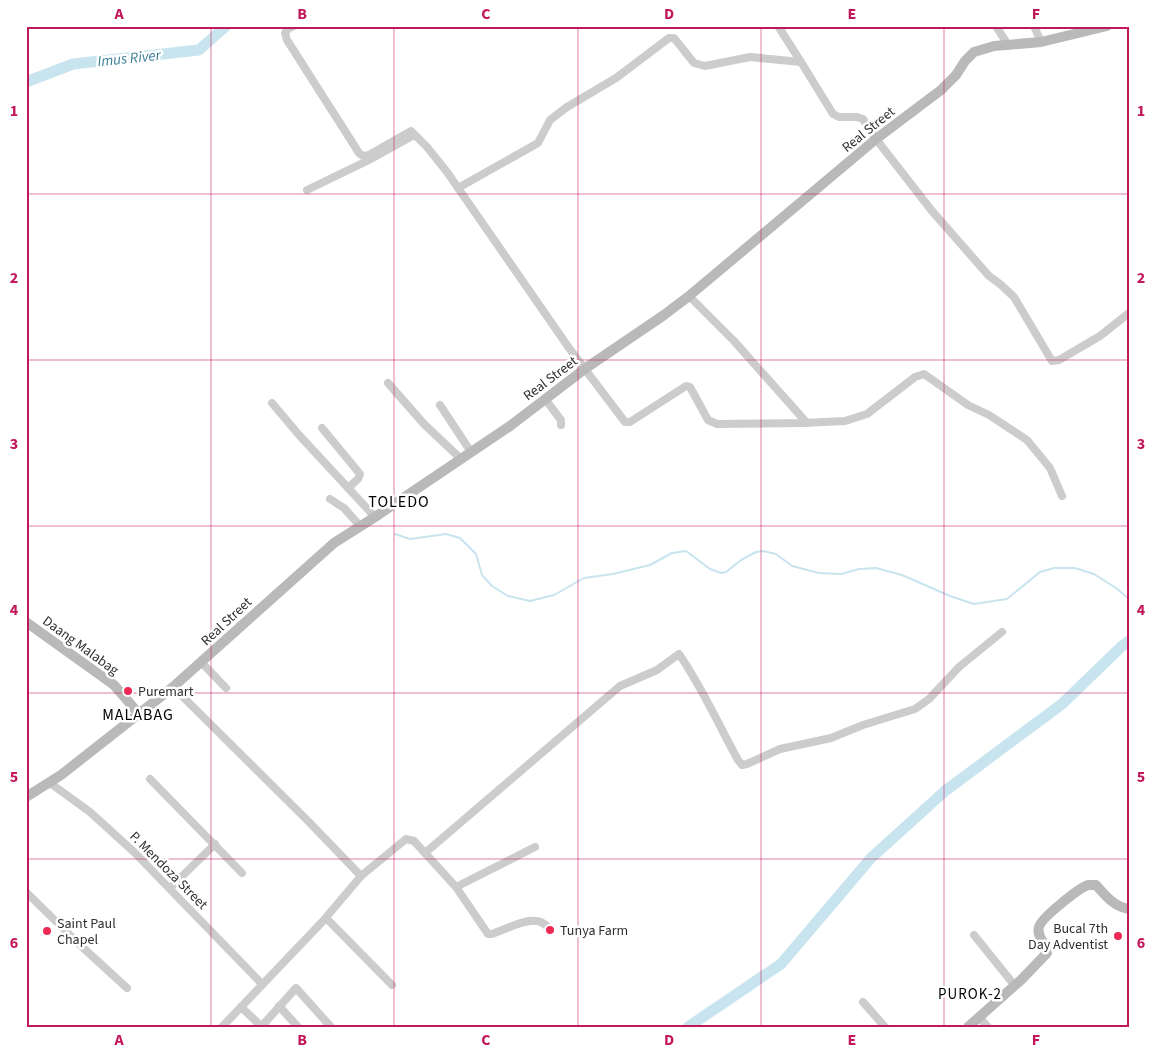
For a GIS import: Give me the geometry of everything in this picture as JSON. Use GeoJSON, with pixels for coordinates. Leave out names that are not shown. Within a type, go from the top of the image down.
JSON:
{"type":"FeatureCollection","features":[{"type":"Feature","properties":{"kind":"street"},"geometry":{"type":"LineString","coordinates":[[294,26],[285,34],[287,40],[359,154],[363,156],[368,155],[411,131],[427,147],[458,188],[569,348],[627,423],[686,386],[690,387],[711,422],[717,424],[845,421],[867,414],[915,377],[924,374],[968,405],[989,415],[1027,440],[1050,468],[1062,496]]}},
{"type":"Feature","properties":{"kind":"street"},"geometry":{"type":"LineString","coordinates":[[778,26],[833,114],[839,117],[863,119],[932,212],[989,276],[1014,297],[1052,361],[1059,360],[1100,336],[1129,313]]}},
{"type":"Feature","properties":{"kind":"street"},"geometry":{"type":"LineString","coordinates":[[996,26],[1008,45]]}},
{"type":"Feature","properties":{"kind":"street"},"geometry":{"type":"LineString","coordinates":[[1034,26],[1040,42]]}},
{"type":"Feature","properties":{"kind":"street","name":"Real Street"},"geometry":{"type":"LineString","coordinates":[[26,797],[50,783],[173,687],[334,543],[461,459],[689,296],[876,139],[941,90],[956,75],[965,60],[974,52],[994,46],[1040,42],[1107,26]]}},
{"type":"Feature","properties":{"kind":"street"},"geometry":{"type":"LineString","coordinates":[[458,188],[538,143],[550,120],[567,107],[616,78],[669,38],[674,38],[694,63],[705,66],[750,57],[801,62]]}},
{"type":"Feature","properties":{"kind":"street"},"geometry":{"type":"LineString","coordinates":[[307,190],[369,160],[414,135]]}},
{"type":"Feature","properties":{"kind":"street"},"geometry":{"type":"LineString","coordinates":[[689,296],[734,341],[807,423]]}},
{"type":"Feature","properties":{"kind":"street"},"geometry":{"type":"LineString","coordinates":[[388,383],[424,424],[461,459]]}},
{"type":"Feature","properties":{"kind":"street"},"geometry":{"type":"LineString","coordinates":[[545,399],[561,420],[561,425]]}},
{"type":"Feature","properties":{"kind":"street"},"geometry":{"type":"LineString","coordinates":[[272,403],[298,435],[375,517]]}},
{"type":"Feature","properties":{"kind":"street"},"geometry":{"type":"LineString","coordinates":[[440,405],[471,452]]}},
{"type":"Feature","properties":{"kind":"street"},"geometry":{"type":"LineString","coordinates":[[322,428],[360,474],[358,479],[348,488]]}},
{"type":"Feature","properties":{"kind":"street"},"geometry":{"type":"LineString","coordinates":[[330,499],[344,508],[360,526]]}},
{"type":"Feature","properties":{"kind":"street","name":"Daang Malabag"},"geometry":{"type":"LineString","coordinates":[[26,622],[114,685],[139,714]]}},
{"type":"Feature","properties":{"kind":"street"},"geometry":{"type":"LineString","coordinates":[[425,853],[620,686],[657,670],[679,654],[705,695],[710,709],[738,760],[742,764],[747,764],[780,750],[831,738],[863,725],[915,709],[929,699],[959,667],[1002,632]]}},
{"type":"Feature","properties":{"kind":"street"},"geometry":{"type":"LineString","coordinates":[[201,662],[226,688]]}},
{"type":"Feature","properties":{"kind":"street"},"geometry":{"type":"LineString","coordinates":[[173,687],[361,876]]}},
{"type":"Feature","properties":{"kind":"street"},"geometry":{"type":"LineString","coordinates":[[150,778],[242,873]]}},
{"type":"Feature","properties":{"kind":"street","name":"P. Mendoza Street"},"geometry":{"type":"LineString","coordinates":[[50,783],[90,812],[134,852],[262,984]]}},
{"type":"Feature","properties":{"kind":"street"},"geometry":{"type":"LineString","coordinates":[[222,1027],[326,918],[361,876],[406,839],[414,841],[456,887],[488,934],[535,920],[543,922],[550,929]]}},
{"type":"Feature","properties":{"kind":"street"},"geometry":{"type":"LineString","coordinates":[[170,888],[215,844]]}},
{"type":"Feature","properties":{"kind":"street"},"geometry":{"type":"LineString","coordinates":[[456,887],[535,847]]}},
{"type":"Feature","properties":{"kind":"street"},"geometry":{"type":"LineString","coordinates":[[968,1027],[1015,986],[1047,953],[1046,946],[1040,937],[1039,927],[1044,919],[1079,890],[1089,885],[1096,885],[1112,902],[1122,908],[1129,909]]}},
{"type":"Feature","properties":{"kind":"street"},"geometry":{"type":"LineString","coordinates":[[26,892],[78,944],[127,988]]}},
{"type":"Feature","properties":{"kind":"street"},"geometry":{"type":"LineString","coordinates":[[326,918],[392,984]]}},
{"type":"Feature","properties":{"kind":"street"},"geometry":{"type":"LineString","coordinates":[[974,935],[1015,986]]}},
{"type":"Feature","properties":{"kind":"street"},"geometry":{"type":"LineString","coordinates":[[241,1007],[261,1027],[296,988],[331,1027]]}},
{"type":"Feature","properties":{"kind":"street"},"geometry":{"type":"LineString","coordinates":[[863,1002],[886,1027]]}},
{"type":"Feature","properties":{"kind":"street"},"geometry":{"type":"LineString","coordinates":[[278,1006],[298,1027]]}},
{"type":"Feature","properties":{"kind":"street"},"geometry":{"type":"LineString","coordinates":[[979,1017],[988,1027]]}},
{"type":"Feature","properties":{"kind":"waterway","name":"Imus River"},"geometry":{"type":"LineString","coordinates":[[26,82],[73,64],[199,50],[226,26]]}},
{"type":"Feature","properties":{"kind":"waterway"},"geometry":{"type":"LineString","coordinates":[[395,534],[410,539],[446,534],[460,538],[476,554],[482,575],[492,586],[508,596],[530,601],[554,595],[584,578],[613,574],[650,565],[672,553],[686,551],[710,569],[721,573],[726,572],[741,560],[756,552],[763,551],[776,554],[792,566],[819,573],[841,574],[859,569],[876,568],[902,575],[950,596],[974,604],[1007,599],[1040,572],[1054,568],[1075,568],[1094,574],[1129,599]]}},
{"type":"Feature","properties":{"kind":"waterway"},"geometry":{"type":"LineString","coordinates":[[688,1027],[781,964],[871,858],[945,791],[1062,704],[1129,641]]}},
{"type":"Feature","properties":{"kind":"place","name":"Puremart"},"geometry":{"type":"Point","coordinates":[128,691]}},
{"type":"Feature","properties":{"kind":"place","name":"Tunya Farm"},"geometry":{"type":"Point","coordinates":[550,930]}},
{"type":"Feature","properties":{"kind":"place","name":"Saint Paul Chapel"},"geometry":{"type":"Point","coordinates":[47,931]}},
{"type":"Feature","properties":{"kind":"place","name":"Bucal 7th Day Adventist"},"geometry":{"type":"Point","coordinates":[1118,936]}},
{"type":"Feature","properties":{"kind":"district","name":"TOLEDO"},"geometry":{"type":"Point","coordinates":[399,501]}},
{"type":"Feature","properties":{"kind":"district","name":"MALABAG"},"geometry":{"type":"Point","coordinates":[138,714]}},
{"type":"Feature","properties":{"kind":"district","name":"PUROK-2"},"geometry":{"type":"Point","coordinates":[970,994]}}]}
